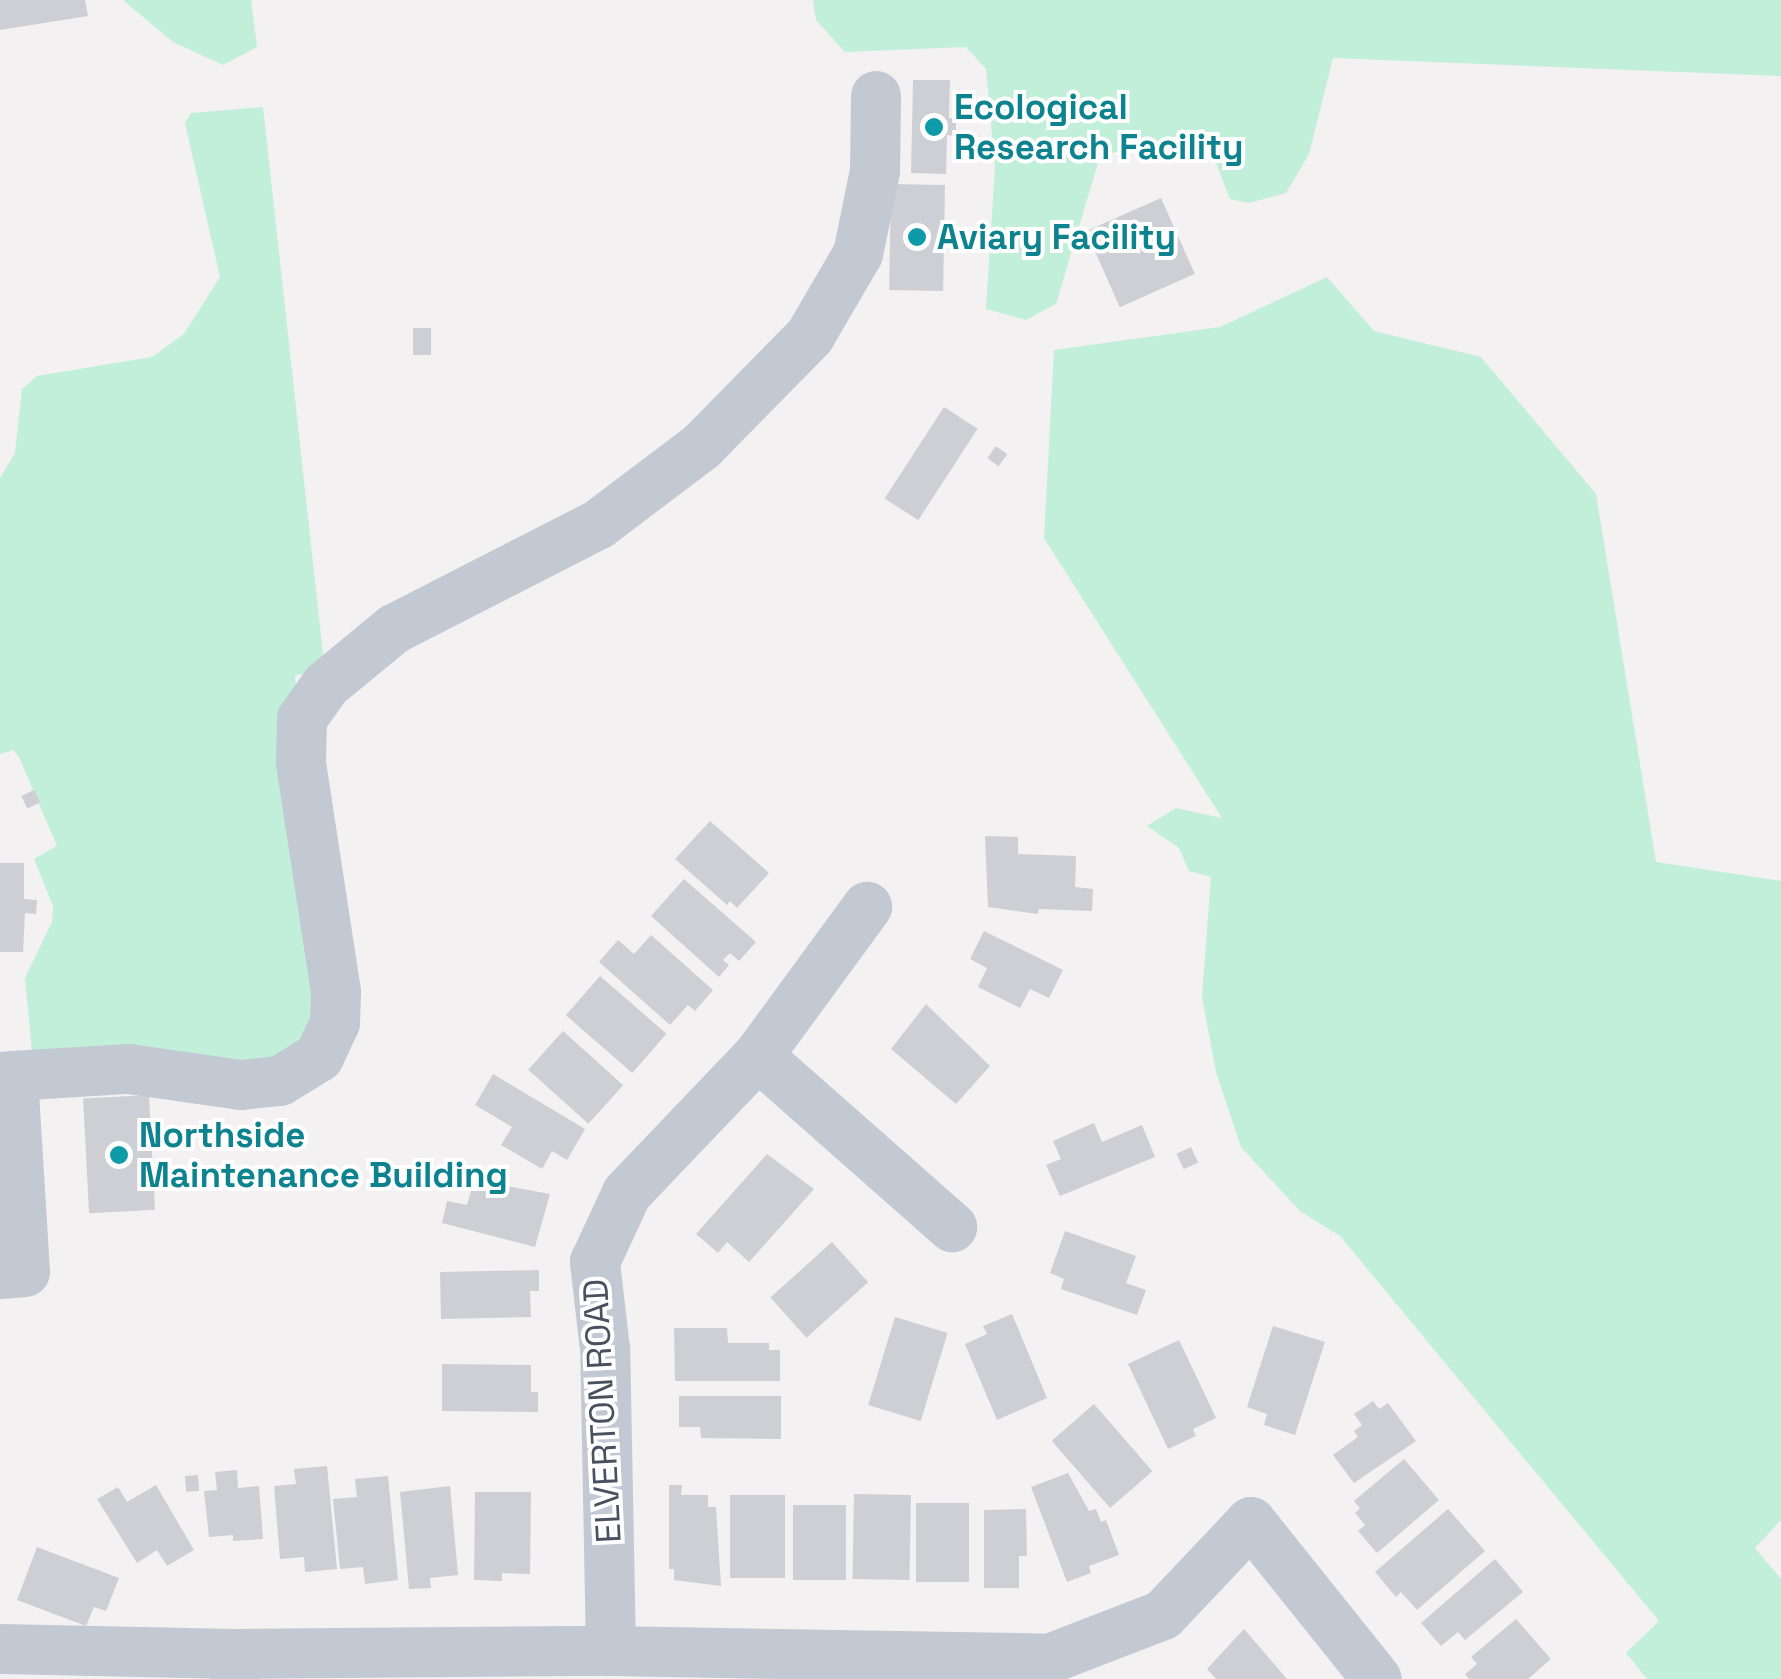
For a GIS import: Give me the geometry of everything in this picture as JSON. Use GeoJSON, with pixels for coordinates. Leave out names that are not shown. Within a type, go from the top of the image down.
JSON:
{"type":"FeatureCollection","features":[{"type":"Feature","properties":{"kind":"street"},"geometry":{"type":"LineString","coordinates":[[0,1274],[25,1272],[9,1172],[6,1076],[129,1068],[241,1085],[280,1081],[319,1057],[335,1023],[336,992],[301,762],[302,719],[326,685],[394,630],[598,524],[688,458],[810,336],[858,254],[875,170],[876,96]]}},
{"type":"Feature","properties":{"kind":"street","name":"ELVERTON ROAD"},"geometry":{"type":"LineString","coordinates":[[611,1651],[606,1349],[595,1262],[627,1193],[758,1056],[867,906]]}},
{"type":"Feature","properties":{"kind":"street"},"geometry":{"type":"LineString","coordinates":[[758,1056],[952,1227]]}},
{"type":"Feature","properties":{"kind":"street"},"geometry":{"type":"LineString","coordinates":[[0,1649],[235,1667],[611,1651],[1050,1659],[1163,1616],[1251,1522],[1377,1679]]}},
{"type":"Feature","properties":{"kind":"green space"},"geometry":{"type":"Polygon","coordinates":[[[123,0],[251,0],[257,47],[223,65],[173,42],[123,0]]]}},
{"type":"Feature","properties":{"kind":"green space"},"geometry":{"type":"Polygon","coordinates":[[[813,0],[1781,0],[1781,76],[1333,58],[1309,154],[1286,193],[1249,203],[1230,199],[1203,129],[1100,156],[1056,304],[1026,320],[986,309],[995,167],[986,69],[966,47],[845,52],[816,20],[813,0]]]}},
{"type":"Feature","properties":{"kind":"green space"},"geometry":{"type":"Polygon","coordinates":[[[263,107],[325,672],[295,675],[328,1020],[296,1066],[32,1052],[25,978],[52,922],[53,906],[34,859],[57,846],[19,757],[13,750],[0,754],[0,478],[15,453],[22,389],[37,376],[152,357],[184,334],[220,277],[185,123],[191,113],[263,107]]]}},
{"type":"Feature","properties":{"kind":"green space"},"geometry":{"type":"Polygon","coordinates":[[[1327,277],[1374,331],[1481,357],[1596,494],[1656,862],[1781,881],[1781,1520],[1755,1548],[1781,1579],[1781,1679],[1647,1679],[1626,1653],[1659,1621],[1340,1236],[1300,1211],[1241,1147],[1216,1072],[1202,997],[1211,877],[1189,871],[1179,848],[1147,826],[1176,808],[1222,818],[1044,538],[1054,350],[1220,327],[1327,277]]]}},
{"type":"Feature","properties":{"kind":"building"},"geometry":{"type":"Polygon","coordinates":[[[0,0],[85,0],[88,16],[0,30],[0,0]]]}},
{"type":"Feature","properties":{"kind":"building","name":"Ecological Research Facility"},"geometry":{"type":"Polygon","coordinates":[[[913,80],[950,80],[949,118],[956,119],[956,136],[947,135],[946,174],[911,173],[913,80]]]}},
{"type":"Feature","properties":{"kind":"building","name":"Aviary Facility"},"geometry":{"type":"Polygon","coordinates":[[[891,184],[945,185],[943,291],[889,290],[891,184]]]}},
{"type":"Feature","properties":{"kind":"building"},"geometry":{"type":"Polygon","coordinates":[[[1161,198],[1195,274],[1120,307],[1086,231],[1161,198]]]}},
{"type":"Feature","properties":{"kind":"building"},"geometry":{"type":"Polygon","coordinates":[[[413,328],[431,328],[431,355],[413,355],[413,328]]]}},
{"type":"Feature","properties":{"kind":"building"},"geometry":{"type":"Polygon","coordinates":[[[944,407],[978,429],[918,520],[885,498],[944,407]]]}},
{"type":"Feature","properties":{"kind":"building"},"geometry":{"type":"Polygon","coordinates":[[[996,446],[1007,454],[999,466],[987,458],[996,446]]]}},
{"type":"Feature","properties":{"kind":"building"},"geometry":{"type":"Polygon","coordinates":[[[34,790],[40,803],[27,809],[21,796],[34,790]]]}},
{"type":"Feature","properties":{"kind":"building"},"geometry":{"type":"Polygon","coordinates":[[[710,821],[769,873],[737,908],[730,901],[727,905],[675,859],[710,821]]]}},
{"type":"Feature","properties":{"kind":"building"},"geometry":{"type":"Polygon","coordinates":[[[985,836],[1018,837],[1018,854],[1076,856],[1075,887],[1093,889],[1092,911],[1039,909],[1038,914],[988,907],[985,836]]]}},
{"type":"Feature","properties":{"kind":"building"},"geometry":{"type":"Polygon","coordinates":[[[0,863],[24,863],[24,899],[37,900],[36,914],[25,913],[23,952],[0,952],[0,863]]]}},
{"type":"Feature","properties":{"kind":"building"},"geometry":{"type":"Polygon","coordinates":[[[684,879],[756,942],[739,961],[730,953],[723,960],[729,965],[719,977],[651,916],[684,879]]]}},
{"type":"Feature","properties":{"kind":"building"},"geometry":{"type":"Polygon","coordinates":[[[984,931],[1063,970],[1049,998],[1030,989],[1020,1008],[978,987],[987,968],[970,959],[984,931]]]}},
{"type":"Feature","properties":{"kind":"building"},"geometry":{"type":"Polygon","coordinates":[[[651,935],[713,990],[695,1011],[688,1005],[670,1025],[599,962],[618,940],[634,954],[651,935]]]}},
{"type":"Feature","properties":{"kind":"building"},"geometry":{"type":"Polygon","coordinates":[[[600,976],[666,1034],[632,1073],[566,1015],[600,976]]]}},
{"type":"Feature","properties":{"kind":"building"},"geometry":{"type":"Polygon","coordinates":[[[926,1004],[990,1066],[956,1104],[891,1049],[926,1004]]]}},
{"type":"Feature","properties":{"kind":"building"},"geometry":{"type":"Polygon","coordinates":[[[563,1031],[623,1085],[588,1124],[528,1070],[563,1031]]]}},
{"type":"Feature","properties":{"kind":"building"},"geometry":{"type":"Polygon","coordinates":[[[493,1074],[585,1129],[567,1160],[552,1151],[542,1169],[501,1145],[512,1127],[475,1105],[493,1074]]]}},
{"type":"Feature","properties":{"kind":"building","name":"Northside Maintenance Building"},"geometry":{"type":"Polygon","coordinates":[[[149,1095],[155,1210],[89,1213],[83,1098],[149,1095]]]}},
{"type":"Feature","properties":{"kind":"building"},"geometry":{"type":"Polygon","coordinates":[[[1094,1123],[1102,1142],[1142,1125],[1155,1157],[1060,1196],[1046,1165],[1061,1159],[1053,1141],[1094,1123]]]}},
{"type":"Feature","properties":{"kind":"building"},"geometry":{"type":"Polygon","coordinates":[[[1191,1147],[1198,1162],[1184,1169],[1176,1154],[1191,1147]]]}},
{"type":"Feature","properties":{"kind":"building"},"geometry":{"type":"Polygon","coordinates":[[[767,1154],[814,1189],[749,1262],[727,1242],[718,1253],[696,1234],[767,1154]]]}},
{"type":"Feature","properties":{"kind":"building"},"geometry":{"type":"Polygon","coordinates":[[[474,1180],[550,1194],[535,1247],[442,1223],[447,1201],[467,1205],[474,1180]]]}},
{"type":"Feature","properties":{"kind":"building"},"geometry":{"type":"Polygon","coordinates":[[[1065,1231],[1136,1256],[1126,1283],[1146,1290],[1137,1315],[1061,1289],[1064,1279],[1050,1273],[1065,1231]]]}},
{"type":"Feature","properties":{"kind":"building"},"geometry":{"type":"Polygon","coordinates":[[[832,1242],[868,1282],[806,1338],[770,1298],[832,1242]]]}},
{"type":"Feature","properties":{"kind":"building"},"geometry":{"type":"Polygon","coordinates":[[[539,1270],[539,1291],[530,1291],[531,1317],[441,1319],[440,1272],[539,1270]]]}},
{"type":"Feature","properties":{"kind":"building"},"geometry":{"type":"Polygon","coordinates":[[[1012,1314],[1047,1398],[997,1420],[965,1344],[987,1334],[983,1326],[1012,1314]]]}},
{"type":"Feature","properties":{"kind":"building"},"geometry":{"type":"Polygon","coordinates":[[[895,1317],[948,1333],[921,1421],[868,1405],[895,1317]]]}},
{"type":"Feature","properties":{"kind":"building"},"geometry":{"type":"Polygon","coordinates":[[[1273,1326],[1325,1342],[1295,1435],[1264,1425],[1267,1414],[1247,1407],[1273,1326]]]}},
{"type":"Feature","properties":{"kind":"building"},"geometry":{"type":"Polygon","coordinates":[[[674,1328],[727,1328],[728,1343],[769,1343],[769,1350],[780,1350],[780,1381],[675,1381],[674,1328]]]}},
{"type":"Feature","properties":{"kind":"building"},"geometry":{"type":"Polygon","coordinates":[[[1179,1340],[1216,1418],[1193,1429],[1196,1436],[1168,1449],[1128,1364],[1179,1340]]]}},
{"type":"Feature","properties":{"kind":"building"},"geometry":{"type":"Polygon","coordinates":[[[442,1364],[531,1365],[531,1392],[538,1392],[538,1412],[442,1411],[442,1364]]]}},
{"type":"Feature","properties":{"kind":"building"},"geometry":{"type":"Polygon","coordinates":[[[679,1396],[781,1396],[781,1439],[701,1438],[700,1427],[679,1427],[679,1396]]]}},
{"type":"Feature","properties":{"kind":"building"},"geometry":{"type":"Polygon","coordinates":[[[1373,1401],[1379,1409],[1388,1403],[1416,1441],[1354,1483],[1333,1455],[1358,1437],[1354,1431],[1362,1425],[1354,1414],[1373,1401]]]}},
{"type":"Feature","properties":{"kind":"building"},"geometry":{"type":"Polygon","coordinates":[[[1094,1404],[1152,1471],[1110,1508],[1052,1441],[1094,1404]]]}},
{"type":"Feature","properties":{"kind":"building"},"geometry":{"type":"Polygon","coordinates":[[[1404,1459],[1439,1500],[1377,1553],[1358,1531],[1365,1525],[1355,1513],[1360,1508],[1354,1501],[1404,1459]]]}},
{"type":"Feature","properties":{"kind":"building"},"geometry":{"type":"Polygon","coordinates":[[[327,1466],[337,1569],[305,1572],[304,1557],[280,1559],[274,1486],[296,1484],[294,1469],[327,1466]]]}},
{"type":"Feature","properties":{"kind":"building"},"geometry":{"type":"Polygon","coordinates":[[[237,1470],[238,1488],[259,1486],[263,1539],[233,1541],[233,1535],[209,1537],[204,1491],[217,1490],[215,1472],[237,1470]]]}},
{"type":"Feature","properties":{"kind":"building"},"geometry":{"type":"Polygon","coordinates":[[[1068,1473],[1089,1511],[1096,1509],[1101,1522],[1106,1520],[1119,1555],[1089,1566],[1091,1573],[1067,1582],[1031,1487],[1068,1473]]]}},
{"type":"Feature","properties":{"kind":"building"},"geometry":{"type":"Polygon","coordinates":[[[198,1475],[199,1491],[186,1492],[185,1476],[198,1475]]]}},
{"type":"Feature","properties":{"kind":"building"},"geometry":{"type":"Polygon","coordinates":[[[388,1476],[398,1580],[365,1584],[363,1567],[340,1569],[333,1499],[357,1497],[355,1479],[388,1476]]]}},
{"type":"Feature","properties":{"kind":"building"},"geometry":{"type":"Polygon","coordinates":[[[156,1485],[194,1550],[167,1566],[157,1550],[137,1563],[97,1499],[118,1487],[127,1502],[156,1485]]]}},
{"type":"Feature","properties":{"kind":"building"},"geometry":{"type":"Polygon","coordinates":[[[669,1485],[682,1485],[681,1495],[708,1495],[708,1507],[716,1507],[721,1586],[674,1580],[674,1569],[669,1569],[669,1485]]]}},
{"type":"Feature","properties":{"kind":"building"},"geometry":{"type":"Polygon","coordinates":[[[450,1486],[458,1575],[430,1578],[431,1588],[409,1589],[400,1492],[450,1486]]]}},
{"type":"Feature","properties":{"kind":"building"},"geometry":{"type":"Polygon","coordinates":[[[475,1492],[531,1492],[530,1574],[502,1573],[502,1581],[474,1580],[475,1492]]]}},
{"type":"Feature","properties":{"kind":"building"},"geometry":{"type":"Polygon","coordinates":[[[854,1494],[911,1495],[910,1580],[853,1579],[854,1494]]]}},
{"type":"Feature","properties":{"kind":"building"},"geometry":{"type":"Polygon","coordinates":[[[730,1495],[785,1495],[785,1578],[730,1578],[730,1495]]]}},
{"type":"Feature","properties":{"kind":"building"},"geometry":{"type":"Polygon","coordinates":[[[916,1503],[969,1503],[969,1582],[916,1582],[916,1503]]]}},
{"type":"Feature","properties":{"kind":"building"},"geometry":{"type":"Polygon","coordinates":[[[793,1505],[846,1505],[846,1580],[793,1580],[793,1505]]]}},
{"type":"Feature","properties":{"kind":"building"},"geometry":{"type":"Polygon","coordinates":[[[1026,1509],[1027,1556],[1019,1556],[1019,1588],[984,1588],[984,1510],[1026,1509]]]}},
{"type":"Feature","properties":{"kind":"building"},"geometry":{"type":"Polygon","coordinates":[[[1448,1509],[1485,1551],[1417,1610],[1401,1592],[1396,1597],[1375,1572],[1448,1509]]]}},
{"type":"Feature","properties":{"kind":"building"},"geometry":{"type":"Polygon","coordinates":[[[37,1547],[119,1578],[106,1611],[94,1607],[86,1626],[17,1600],[37,1547]]]}},
{"type":"Feature","properties":{"kind":"building"},"geometry":{"type":"Polygon","coordinates":[[[1495,1559],[1523,1592],[1465,1640],[1458,1632],[1441,1646],[1421,1623],[1495,1559]]]}},
{"type":"Feature","properties":{"kind":"building"},"geometry":{"type":"Polygon","coordinates":[[[1516,1619],[1551,1659],[1528,1679],[1469,1679],[1465,1674],[1477,1664],[1471,1657],[1516,1619]]]}},
{"type":"Feature","properties":{"kind":"building"},"geometry":{"type":"Polygon","coordinates":[[[1244,1629],[1287,1679],[1216,1679],[1207,1669],[1244,1629]]]}},
{"type":"Feature","properties":{"kind":"place","name":"Ecological Research Facility"},"geometry":{"type":"Point","coordinates":[934,127]}},
{"type":"Feature","properties":{"kind":"place","name":"Aviary Facility"},"geometry":{"type":"Point","coordinates":[917,237]}},
{"type":"Feature","properties":{"kind":"place","name":"Northside Maintenance Building"},"geometry":{"type":"Point","coordinates":[119,1155]}}]}
